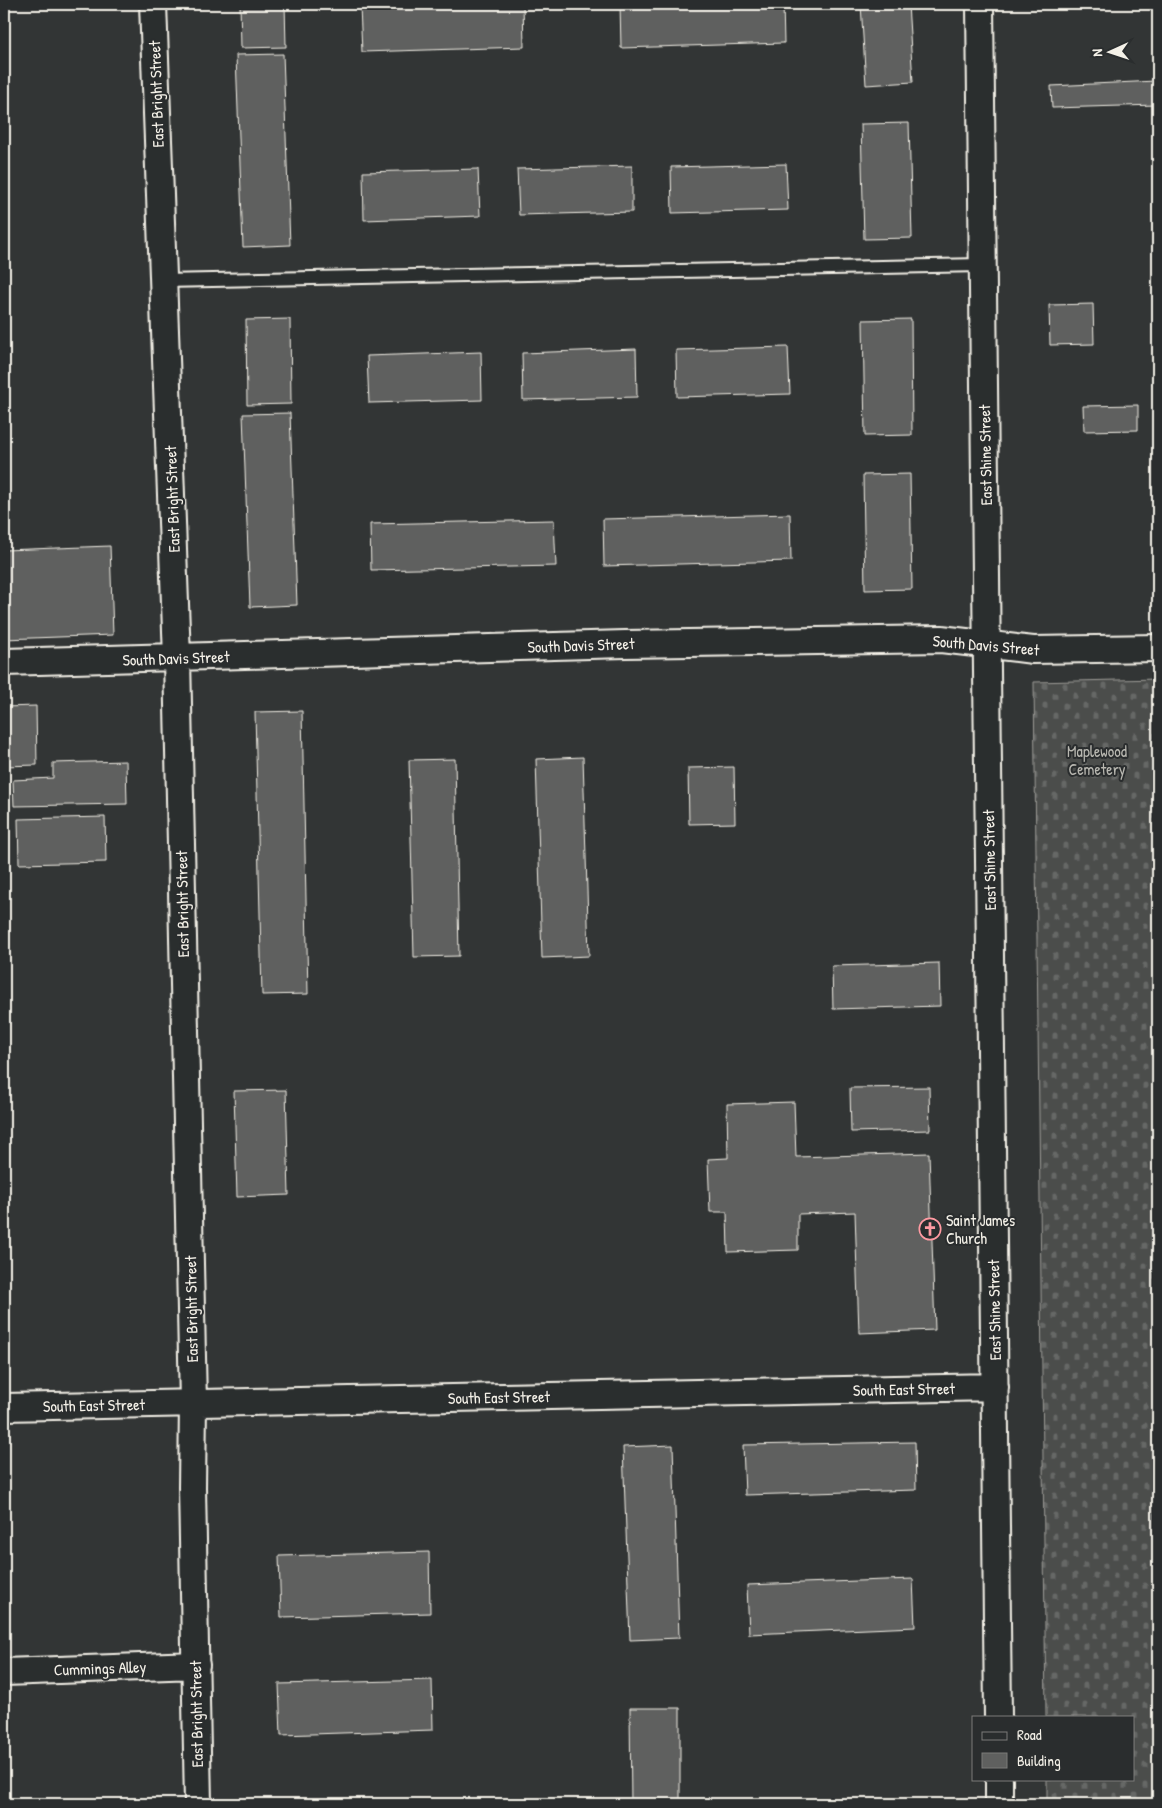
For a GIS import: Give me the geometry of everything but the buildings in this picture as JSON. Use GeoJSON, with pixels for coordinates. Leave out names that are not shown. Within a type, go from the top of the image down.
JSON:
{"type":"FeatureCollection","features":[{"type":"Feature","properties":{"kind":"street","name":"East Bright Street"},"geometry":{"type":"LineString","coordinates":[[153,4],[178,658],[193,1403],[198,1804]]}},
{"type":"Feature","properties":{"kind":"street","name":"East Shine Street"},"geometry":{"type":"LineString","coordinates":[[980,4],[998,1716]]}},
{"type":"Feature","properties":{"kind":"street","name":"South Davis Street"},"geometry":{"type":"LineString","coordinates":[[4,662],[655,643],[941,639],[1033,650],[1158,648]]}},
{"type":"Feature","properties":{"kind":"street","name":"South East Street"},"geometry":{"type":"LineString","coordinates":[[4,1408],[995,1387]]}},
{"type":"Feature","properties":{"kind":"street","name":"Cummings Alley"},"geometry":{"type":"LineString","coordinates":[[4,1672],[196,1665]]}},
{"type":"Feature","properties":{"kind":"street"},"geometry":{"type":"LineString","coordinates":[[999,1780],[999,1804]]}},
{"type":"Feature","properties":{"kind":"lane"},"geometry":{"type":"LineString","coordinates":[[163,281],[982,265]]}},
{"type":"Feature","properties":{"kind":"green space","name":"Maplewood Cemetery"},"geometry":{"type":"Polygon","coordinates":[[[1158,679],[1158,1804],[1047,1804],[1047,1780],[1134,1780],[1134,1716],[1046,1716],[1034,682],[1158,679]]]}},
{"type":"Feature","properties":{"kind":"place","name":"Saint James Church"},"geometry":{"type":"Point","coordinates":[930,1229]}}]}
